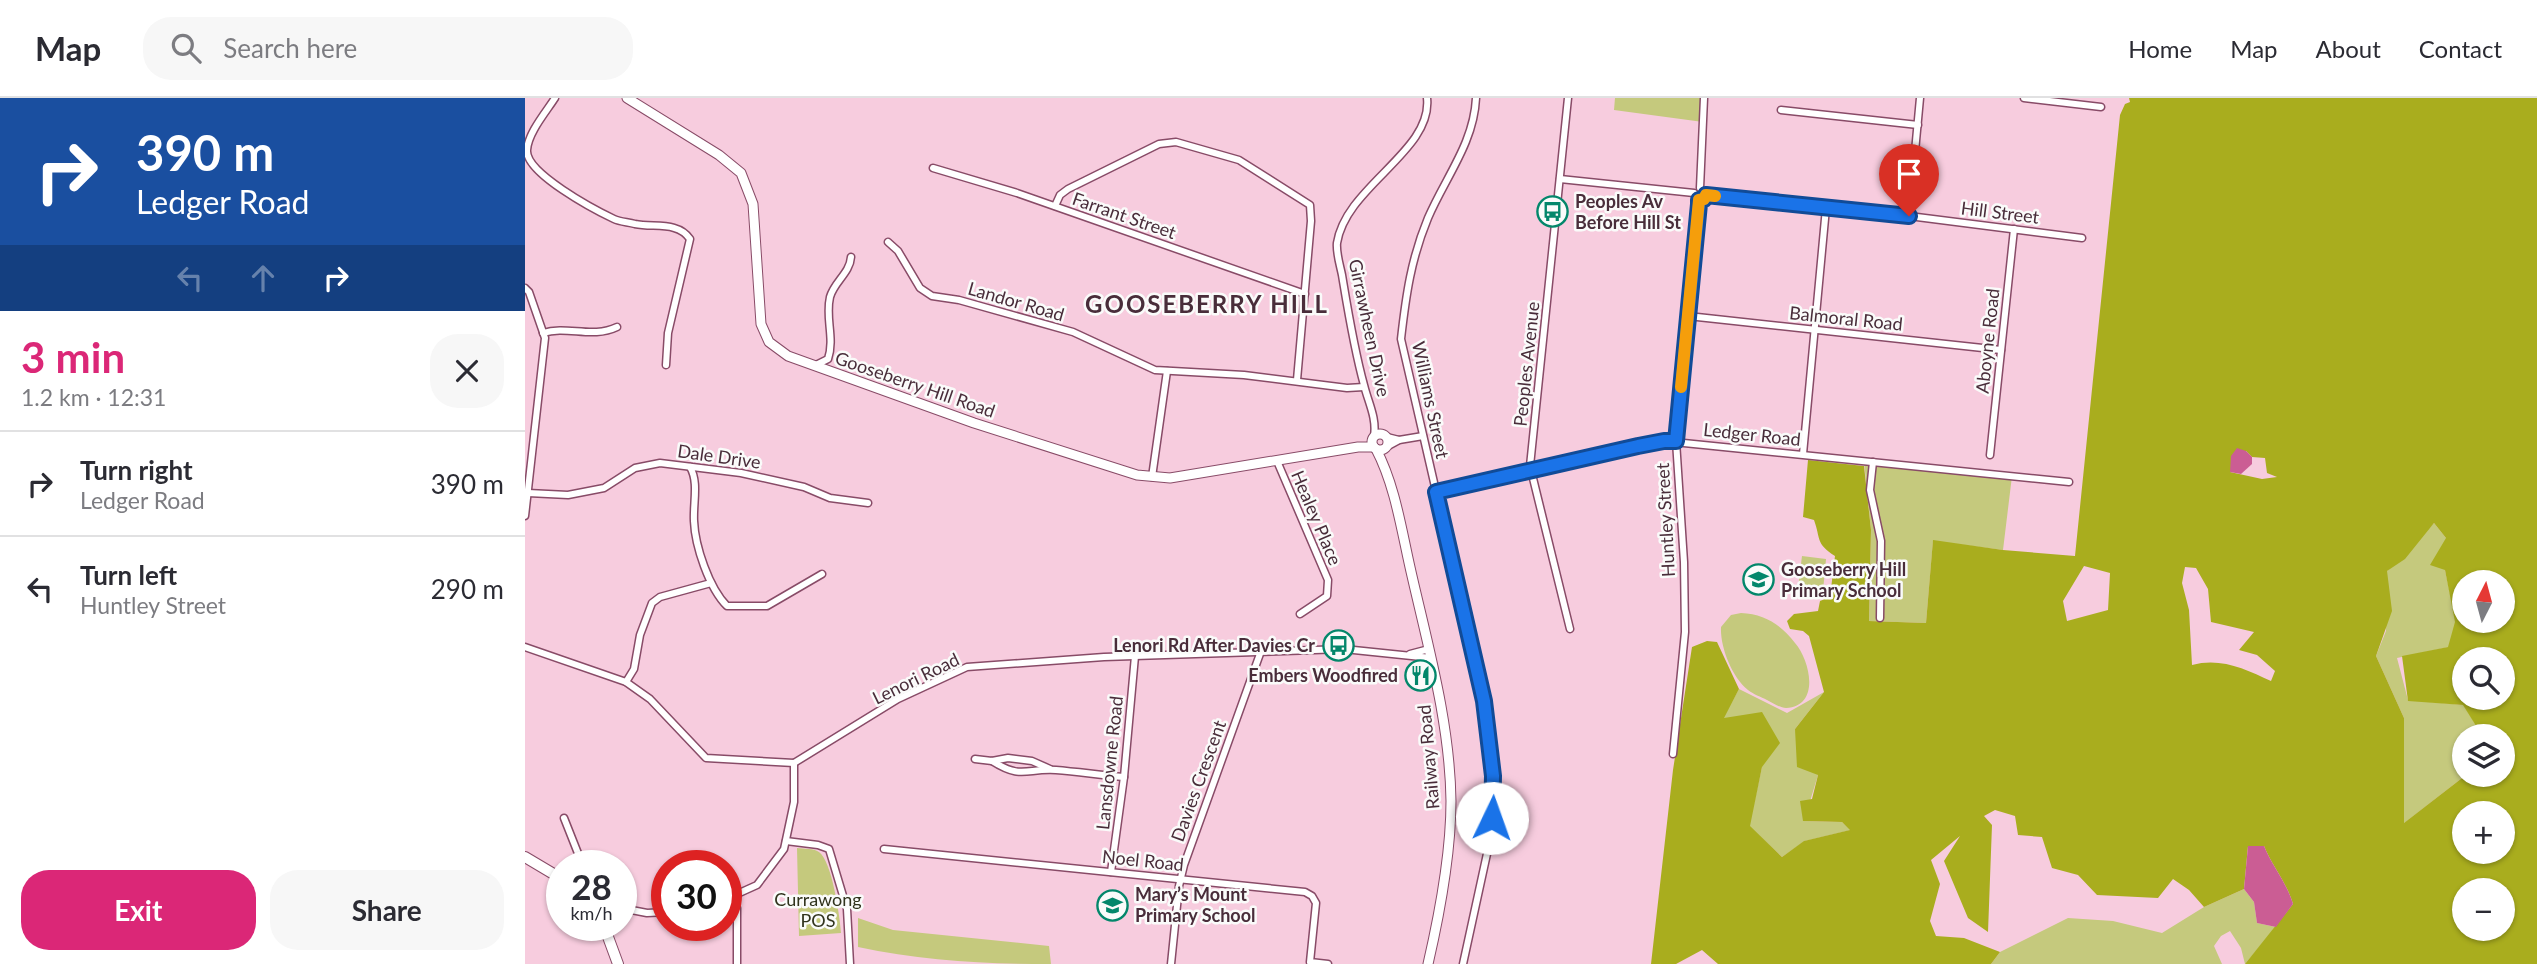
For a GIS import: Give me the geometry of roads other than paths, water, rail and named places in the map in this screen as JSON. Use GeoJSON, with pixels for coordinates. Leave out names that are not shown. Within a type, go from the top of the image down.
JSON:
{"type":"FeatureCollection","features":[{"type":"Feature","properties":{"kind":"main road"},"geometry":{"type":"LineString","coordinates":[[525,857],[546,869]]}},
{"type":"Feature","properties":{"kind":"main road"},"geometry":{"type":"LineString","coordinates":[[610,941],[618,964]]}},
{"type":"Feature","properties":{"kind":"street"},"geometry":{"type":"LineString","coordinates":[[555,98],[531,136],[527,150],[529,162],[546,178],[616,220],[672,227],[684,231],[690,239],[668,332],[666,365]]}},
{"type":"Feature","properties":{"kind":"street","name":"Gooseberry Hill Road"},"geometry":{"type":"LineString","coordinates":[[627,98],[719,155],[741,173],[753,204],[763,331],[779,352],[1011,436],[1122,472],[1152,477],[1170,478],[1277,461],[1358,447],[1379,440]]}},
{"type":"Feature","properties":{"kind":"street","name":"Girrawheen Drive"},"geometry":{"type":"LineString","coordinates":[[1379,440],[1364,387],[1337,244],[1347,215],[1419,134],[1428,114],[1427,98]]}},
{"type":"Feature","properties":{"kind":"street","name":"Williams Street"},"geometry":{"type":"LineString","coordinates":[[1463,964],[1490,840],[1493,776],[1484,701],[1401,339],[1407,283],[1427,222],[1468,140],[1476,98]]}},
{"type":"Feature","properties":{"kind":"street","name":"Peoples Avenue"},"geometry":{"type":"LineString","coordinates":[[1568,98],[1531,470],[1570,629]]}},
{"type":"Feature","properties":{"kind":"street"},"geometry":{"type":"LineString","coordinates":[[1560,179],[1694,193],[1700,188],[1704,98]]}},
{"type":"Feature","properties":{"kind":"street"},"geometry":{"type":"LineString","coordinates":[[1909,216],[1920,98]]}},
{"type":"Feature","properties":{"kind":"street"},"geometry":{"type":"LineString","coordinates":[[2024,98],[2101,107]]}},
{"type":"Feature","properties":{"kind":"street"},"geometry":{"type":"LineString","coordinates":[[1781,110],[1918,125]]}},
{"type":"Feature","properties":{"kind":"street"},"geometry":{"type":"LineString","coordinates":[[1055,206],[1068,189],[1159,144],[1176,142],[1239,160],[1310,205],[1311,220],[1297,380]]}},
{"type":"Feature","properties":{"kind":"street","name":"Farrant Street"},"geometry":{"type":"LineString","coordinates":[[933,168],[1055,206],[1305,294]]}},
{"type":"Feature","properties":{"kind":"street"},"geometry":{"type":"LineString","coordinates":[[1694,193],[1699,200],[1704,199],[1705,190],[1700,188]]}},
{"type":"Feature","properties":{"kind":"street","name":"Hill Street"},"geometry":{"type":"LineString","coordinates":[[1706,195],[2082,237]]}},
{"type":"Feature","properties":{"kind":"street","name":"Huntley Street"},"geometry":{"type":"LineString","coordinates":[[1673,754],[1685,632],[1684,562],[1676,441],[1699,200]]}},
{"type":"Feature","properties":{"kind":"street"},"geometry":{"type":"LineString","coordinates":[[1803,454],[1826,208]]}},
{"type":"Feature","properties":{"kind":"street","name":"Aboyne Road"},"geometry":{"type":"LineString","coordinates":[[1990,455],[2014,229]]}},
{"type":"Feature","properties":{"kind":"street","name":"Landor Road"},"geometry":{"type":"LineString","coordinates":[[888,242],[898,251],[920,288],[932,296],[958,300],[1073,332],[1156,370],[1297,380],[1347,388],[1364,387]]}},
{"type":"Feature","properties":{"kind":"street"},"geometry":{"type":"LineString","coordinates":[[814,366],[828,359],[832,347],[829,310],[831,294],[842,279],[851,257]]}},
{"type":"Feature","properties":{"kind":"street"},"geometry":{"type":"LineString","coordinates":[[525,288],[545,338],[525,516]]}},
{"type":"Feature","properties":{"kind":"street","name":"Balmoral Road"},"geometry":{"type":"LineString","coordinates":[[1688,316],[2001,351]]}},
{"type":"Feature","properties":{"kind":"street"},"geometry":{"type":"LineString","coordinates":[[543,333],[555,329],[598,334],[617,327]]}},
{"type":"Feature","properties":{"kind":"street"},"geometry":{"type":"LineString","coordinates":[[1152,477],[1167,371]]}},
{"type":"Feature","properties":{"kind":"street"},"geometry":{"type":"LineString","coordinates":[[1379,440],[1423,436]]}},
{"type":"Feature","properties":{"kind":"street","name":"Railway Road"},"geometry":{"type":"LineString","coordinates":[[1379,440],[1443,716],[1451,803],[1440,909],[1428,964]]}},
{"type":"Feature","properties":{"kind":"street","name":"Ledger Road"},"geometry":{"type":"LineString","coordinates":[[1436,492],[1664,441],[2069,482]]}},
{"type":"Feature","properties":{"kind":"street","name":"Healey Place"},"geometry":{"type":"LineString","coordinates":[[1277,461],[1328,580],[1327,596],[1300,614]]}},
{"type":"Feature","properties":{"kind":"street"},"geometry":{"type":"LineString","coordinates":[[1873,462],[1870,490],[1881,541],[1880,618]]}},
{"type":"Feature","properties":{"kind":"street","name":"Dale Drive"},"geometry":{"type":"LineString","coordinates":[[528,492],[568,495],[604,488],[635,468],[660,463],[741,472],[804,487],[830,498],[868,503]]}},
{"type":"Feature","properties":{"kind":"street"},"geometry":{"type":"LineString","coordinates":[[690,467],[695,475],[694,523],[697,543],[711,583],[718,597],[727,606],[767,606],[822,573]]}},
{"type":"Feature","properties":{"kind":"street"},"geometry":{"type":"LineString","coordinates":[[626,682],[634,669],[640,635],[652,603],[660,597],[711,583]]}},
{"type":"Feature","properties":{"kind":"street"},"geometry":{"type":"LineString","coordinates":[[525,647],[626,682],[650,699],[706,758],[794,763],[794,802],[784,849],[757,885],[742,892]]}},
{"type":"Feature","properties":{"kind":"street","name":"Lenori Road"},"geometry":{"type":"LineString","coordinates":[[794,763],[898,699],[968,667],[1135,656],[1344,649],[1430,653]]}},
{"type":"Feature","properties":{"kind":"street","name":"Davies Crescent"},"geometry":{"type":"LineString","coordinates":[[1171,964],[1180,879],[1261,652]]}},
{"type":"Feature","properties":{"kind":"street","name":"Lansdowne Road"},"geometry":{"type":"LineString","coordinates":[[1111,872],[1135,656]]}},
{"type":"Feature","properties":{"kind":"street"},"geometry":{"type":"LineString","coordinates":[[975,759],[992,761],[1008,758],[1032,761],[1052,770]]}},
{"type":"Feature","properties":{"kind":"street"},"geometry":{"type":"LineString","coordinates":[[992,761],[1008,772],[1027,774],[1052,770],[1123,777]]}},
{"type":"Feature","properties":{"kind":"street"},"geometry":{"type":"LineString","coordinates":[[564,818],[577,850]]}},
{"type":"Feature","properties":{"kind":"street"},"geometry":{"type":"LineString","coordinates":[[786,841],[829,849],[847,909],[850,964]]}},
{"type":"Feature","properties":{"kind":"street","name":"Noel Road"},"geometry":{"type":"LineString","coordinates":[[884,849],[1310,894],[1316,903],[1310,963],[1328,964]]}},
{"type":"Feature","properties":{"kind":"street"},"geometry":{"type":"LineString","coordinates":[[737,941],[737,964]]}},
{"type":"Feature","properties":{"kind":"place","name":"Peoples Av Before Hill St"},"geometry":{"type":"Point","coordinates":[1552,212]}},
{"type":"Feature","properties":{"kind":"place","name":"Gooseberry Hill Primary School"},"geometry":{"type":"Point","coordinates":[1758,580]}},
{"type":"Feature","properties":{"kind":"place","name":"Lenori Rd After Davies Cr"},"geometry":{"type":"Point","coordinates":[1338,646]}},
{"type":"Feature","properties":{"kind":"place","name":"Embers Woodfired"},"geometry":{"type":"Point","coordinates":[1421,676]}},
{"type":"Feature","properties":{"kind":"place","name":"Mary’s Mount Primary School"},"geometry":{"type":"Point","coordinates":[1112,905]}},
{"type":"Feature","properties":{"kind":"district","name":"GOOSEBERRY HILL"},"geometry":{"type":"Point","coordinates":[1207,305]}},
{"type":"Feature","properties":{"kind":"park label","name":"Currawong POS"},"geometry":{"type":"Point","coordinates":[818,910]}}]}
